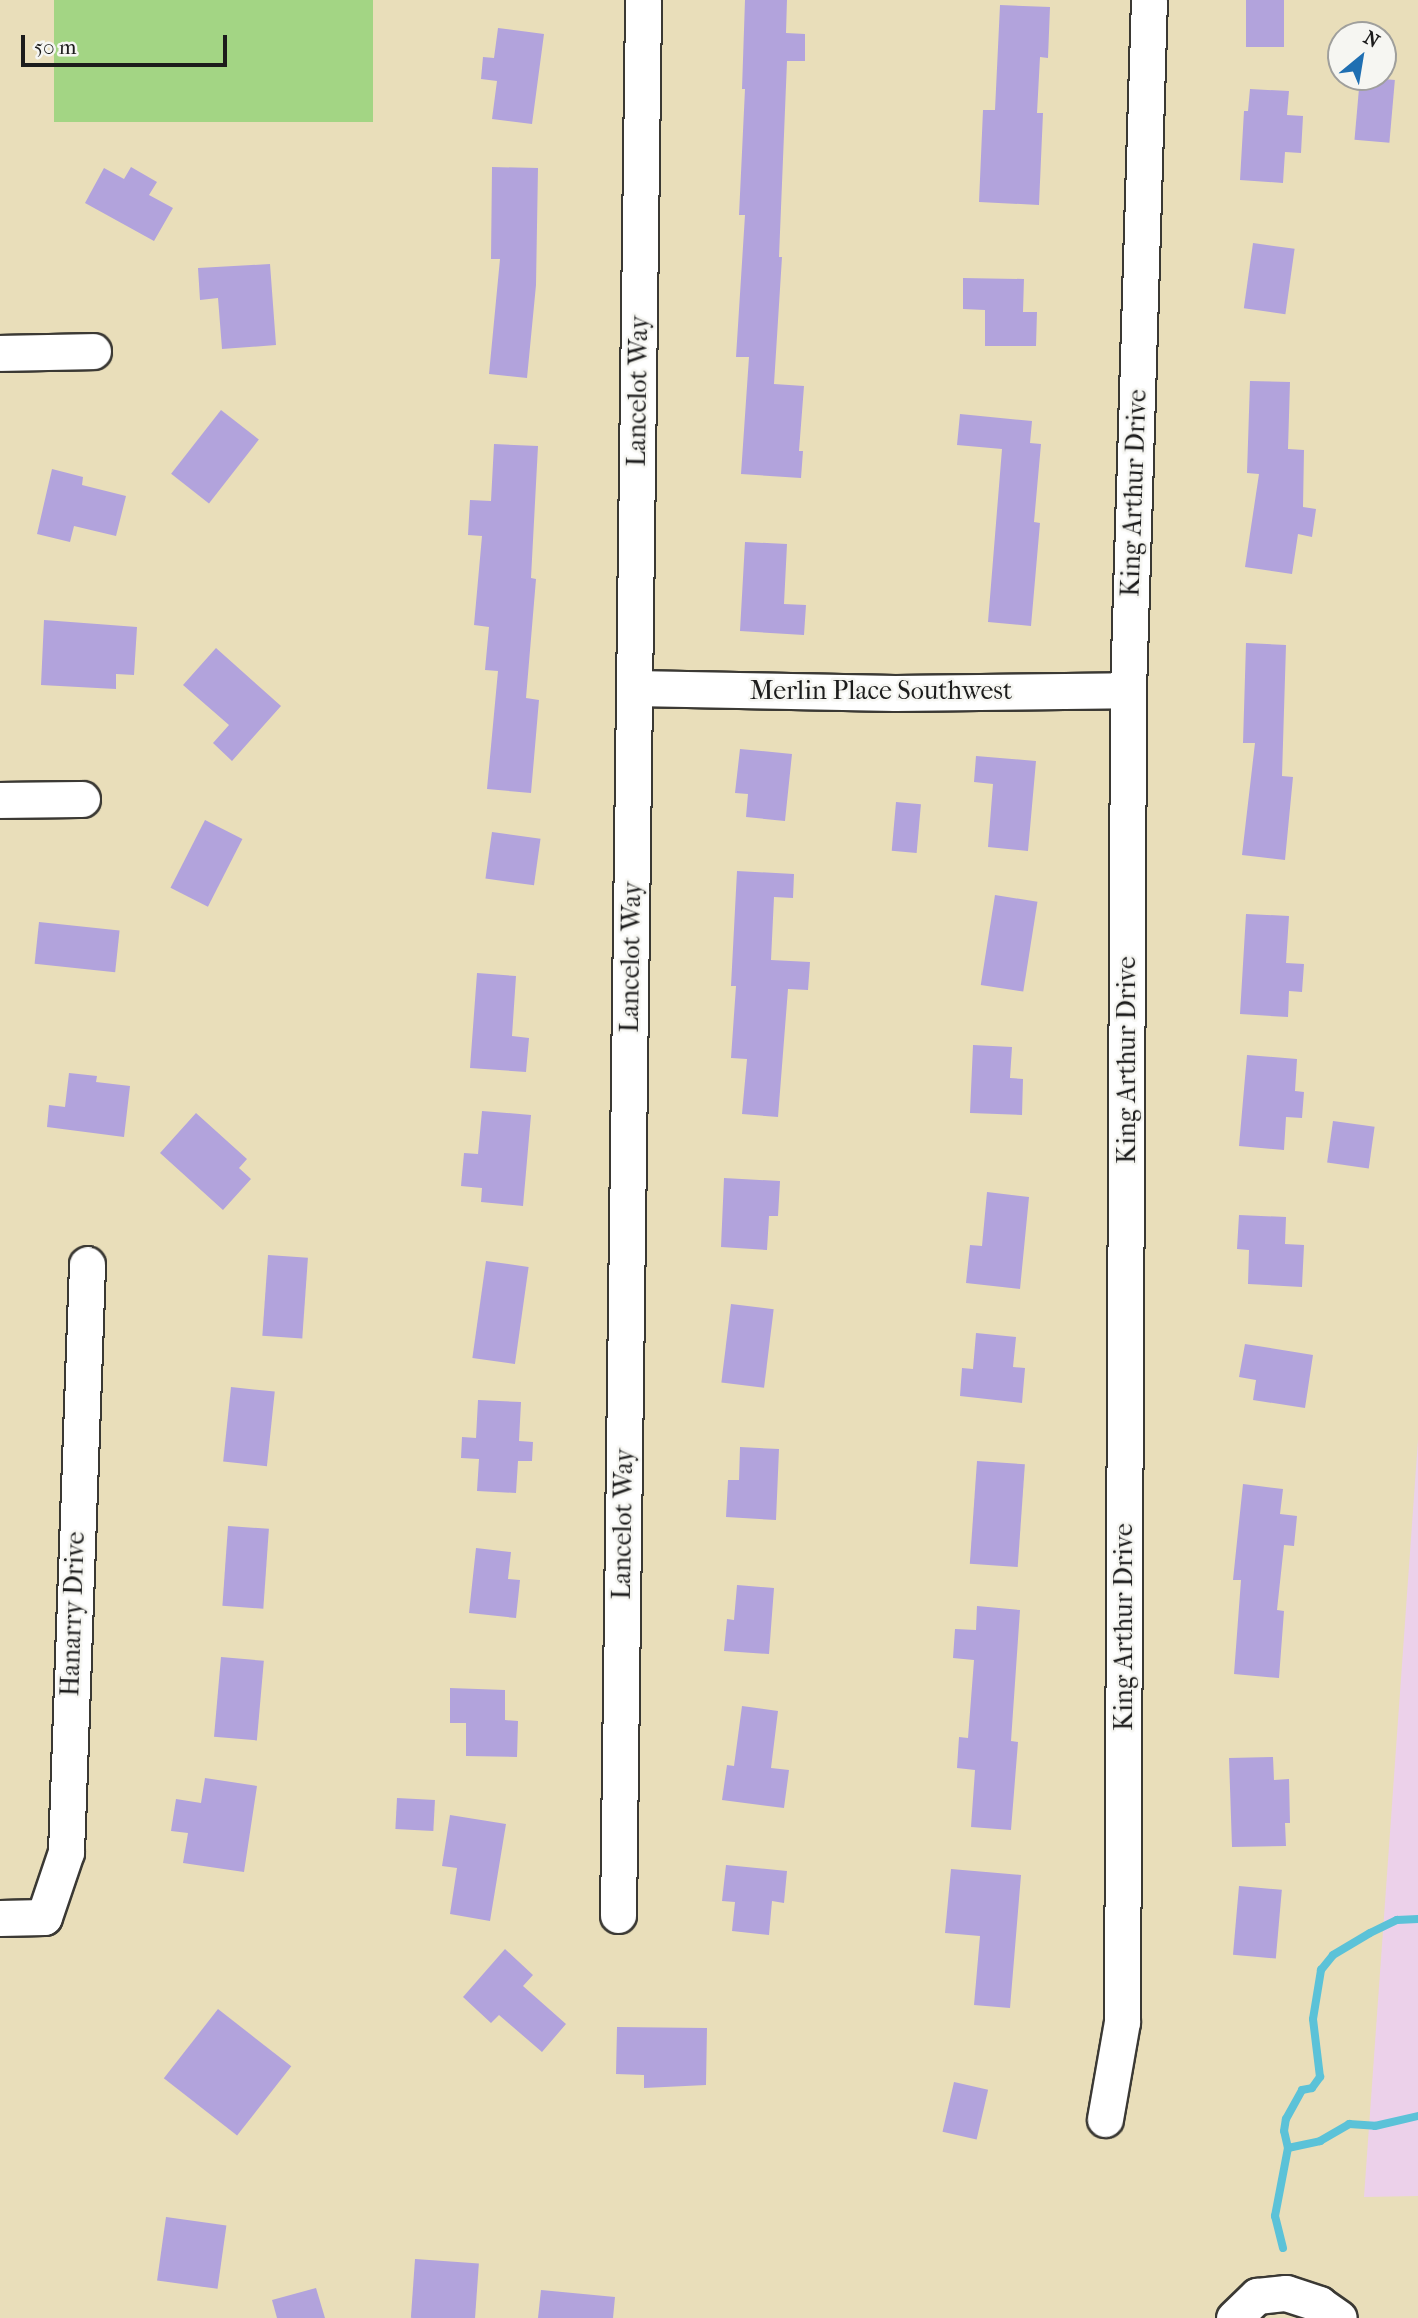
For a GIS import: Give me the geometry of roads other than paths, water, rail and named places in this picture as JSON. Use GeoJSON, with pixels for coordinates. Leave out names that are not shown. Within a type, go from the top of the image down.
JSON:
{"type":"FeatureCollection","features":[{"type":"Feature","properties":{"kind":"street","name":"Lancelot Way"},"geometry":{"type":"LineString","coordinates":[[618,1915],[643,0]]}},
{"type":"Feature","properties":{"kind":"street","name":"King Arthur Drive"},"geometry":{"type":"LineString","coordinates":[[1105,2119],[1122,2022],[1128,690],[1149,0]]}},
{"type":"Feature","properties":{"kind":"street"},"geometry":{"type":"LineString","coordinates":[[0,353],[93,351]]}},
{"type":"Feature","properties":{"kind":"street","name":"Merlin Place Southwest"},"geometry":{"type":"LineString","coordinates":[[634,688],[895,693],[1128,690]]}},
{"type":"Feature","properties":{"kind":"street"},"geometry":{"type":"LineString","coordinates":[[0,800],[82,799]]}},
{"type":"Feature","properties":{"kind":"street","name":"Hanarry Drive"},"geometry":{"type":"LineString","coordinates":[[0,1918],[44,1917],[66,1852],[87,1264]]}},
{"type":"Feature","properties":{"kind":"street"},"geometry":{"type":"LineString","coordinates":[[1234,2318],[1257,2296],[1286,2293],[1319,2304],[1339,2318]]}},
{"type":"Feature","properties":{"kind":"waterway"},"geometry":{"type":"LineString","coordinates":[[1283,2248],[1275,2216],[1288,2148],[1284,2131],[1286,2119],[1302,2090],[1312,2088],[1320,2077],[1313,2019],[1321,1970],[1333,1955],[1370,1933],[1397,1920],[1418,1919]]}},
{"type":"Feature","properties":{"kind":"waterway"},"geometry":{"type":"LineString","coordinates":[[1288,2148],[1320,2141],[1349,2124],[1375,2126],[1418,2116]]}}]}
